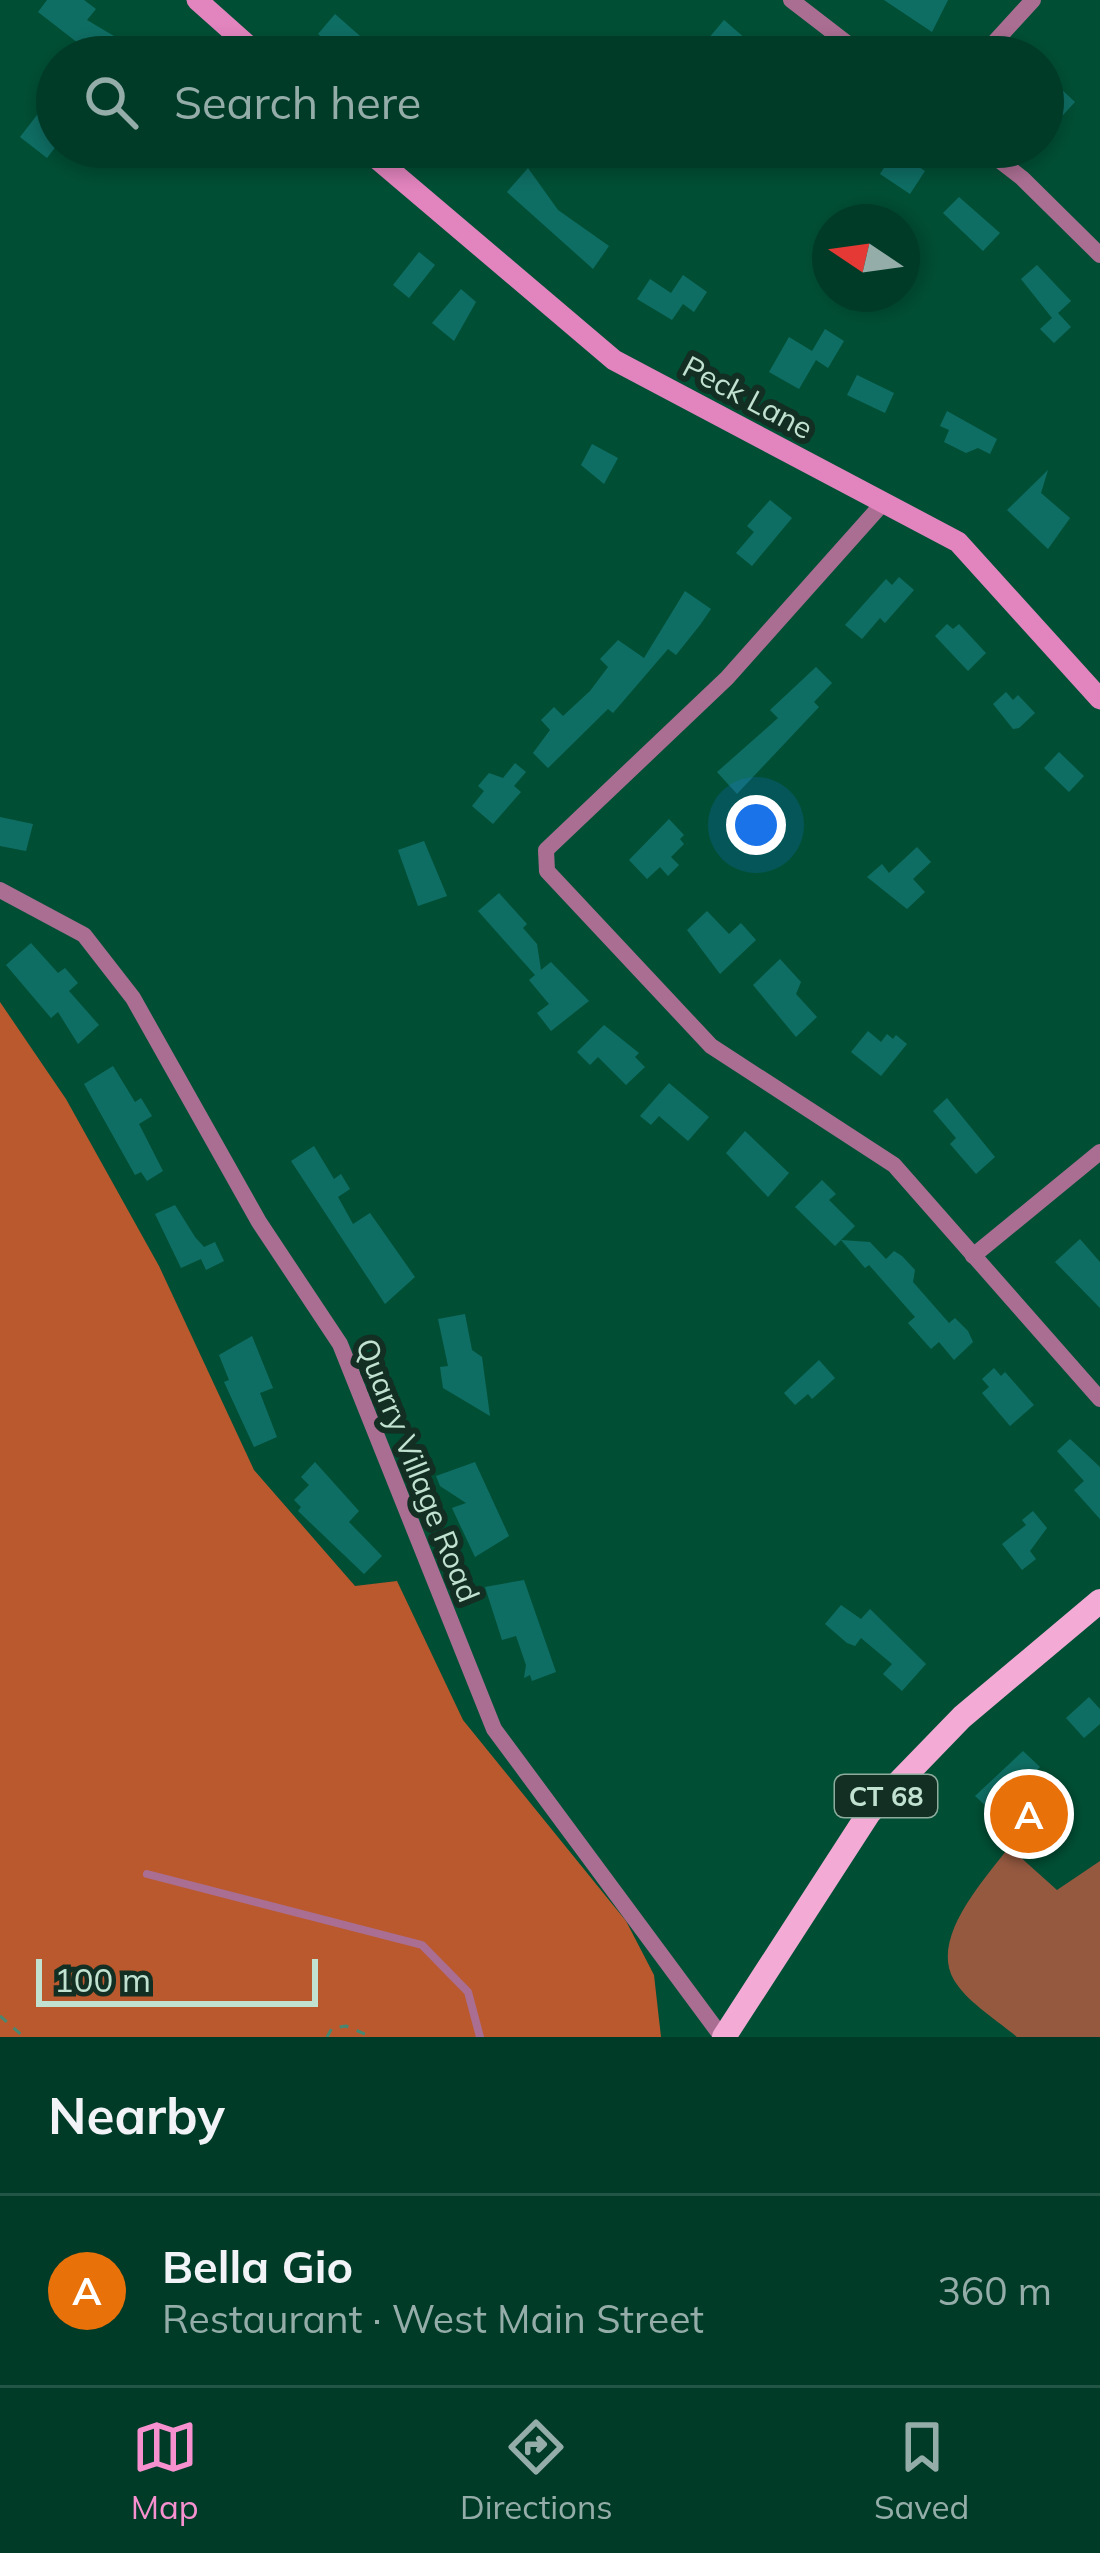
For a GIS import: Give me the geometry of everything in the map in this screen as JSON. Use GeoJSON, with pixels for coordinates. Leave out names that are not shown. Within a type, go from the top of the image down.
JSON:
{"type":"FeatureCollection","features":[{"type":"Feature","properties":{"kind":"main road","name":"CT 68"},"geometry":{"type":"LineString","coordinates":[[723,2037],[869,1814],[962,1717],[1100,1601]]}},
{"type":"Feature","properties":{"kind":"street"},"geometry":{"type":"LineString","coordinates":[[197,0],[237,36]]}},
{"type":"Feature","properties":{"kind":"street"},"geometry":{"type":"LineString","coordinates":[[791,0],[838,36]]}},
{"type":"Feature","properties":{"kind":"street"},"geometry":{"type":"LineString","coordinates":[[1000,36],[1033,0]]}},
{"type":"Feature","properties":{"kind":"street","name":"Peck Lane"},"geometry":{"type":"LineString","coordinates":[[388,168],[614,360],[958,542],[1100,699]]}},
{"type":"Feature","properties":{"kind":"street"},"geometry":{"type":"LineString","coordinates":[[1009,168],[1100,255]]}},
{"type":"Feature","properties":{"kind":"street"},"geometry":{"type":"LineString","coordinates":[[884,502],[727,678],[546,850],[547,871],[711,1046],[894,1166],[1100,1399]]}},
{"type":"Feature","properties":{"kind":"street","name":"Quarry Village Road"},"geometry":{"type":"LineString","coordinates":[[0,890],[84,935],[134,998],[259,1222],[340,1344],[494,1730],[723,2037]]}},
{"type":"Feature","properties":{"kind":"street"},"geometry":{"type":"LineString","coordinates":[[973,1256],[1100,1152]]}},
{"type":"Feature","properties":{"kind":"lane"},"geometry":{"type":"LineString","coordinates":[[147,1874],[257,1898],[422,1945],[468,1992],[480,2037]]}},
{"type":"Feature","properties":{"kind":"path"},"geometry":{"type":"LineString","coordinates":[[0,2016],[24,2037]]}},
{"type":"Feature","properties":{"kind":"path"},"geometry":{"type":"LineString","coordinates":[[327,2037],[332,2028],[346,2026],[372,2037]]}},
{"type":"Feature","properties":{"kind":"shaded area"},"geometry":{"type":"Polygon","coordinates":[[[0,1002],[66,1099],[159,1266],[254,1470],[355,1586],[397,1581],[463,1720],[626,1921],[654,1975],[661,2037],[0,2037],[0,1002]]]}},
{"type":"Feature","properties":{"kind":"shaded area"},"geometry":{"type":"Polygon","coordinates":[[[1009,1847],[1057,1890],[1100,1861],[1100,2037],[1017,2037],[974,2003],[954,1980],[948,1963],[954,1928],[1009,1847]]]}},
{"type":"Feature","properties":{"kind":"building"},"geometry":{"type":"Polygon","coordinates":[[[47,0],[84,0],[96,9],[87,20],[114,36],[69,36],[38,12],[47,0]]]}},
{"type":"Feature","properties":{"kind":"building"},"geometry":{"type":"Polygon","coordinates":[[[884,0],[948,0],[932,32],[884,0]]]}},
{"type":"Feature","properties":{"kind":"building"},"geometry":{"type":"Polygon","coordinates":[[[335,14],[360,36],[320,36],[335,14]]]}},
{"type":"Feature","properties":{"kind":"building"},"geometry":{"type":"Polygon","coordinates":[[[724,20],[743,36],[711,36],[724,20]]]}},
{"type":"Feature","properties":{"kind":"building"},"geometry":{"type":"Polygon","coordinates":[[[1064,92],[1075,102],[1064,114],[1064,92]]]}},
{"type":"Feature","properties":{"kind":"building"},"geometry":{"type":"Polygon","coordinates":[[[36,116],[36,149],[20,137],[36,116]]]}},
{"type":"Feature","properties":{"kind":"building"},"geometry":{"type":"Polygon","coordinates":[[[528,168],[558,210],[609,246],[593,269],[507,192],[528,168]]]}},
{"type":"Feature","properties":{"kind":"building"},"geometry":{"type":"Polygon","coordinates":[[[884,168],[925,171],[910,194],[880,174],[884,168]]]}},
{"type":"Feature","properties":{"kind":"building"},"geometry":{"type":"Polygon","coordinates":[[[959,197],[1000,233],[983,251],[943,213],[959,197]]]}},
{"type":"Feature","properties":{"kind":"building"},"geometry":{"type":"Polygon","coordinates":[[[419,252],[435,265],[409,298],[393,285],[419,252]]]}},
{"type":"Feature","properties":{"kind":"building"},"geometry":{"type":"Polygon","coordinates":[[[1037,265],[1071,301],[1058,313],[1071,327],[1054,343],[1040,329],[1052,318],[1021,279],[1037,265]]]}},
{"type":"Feature","properties":{"kind":"building"},"geometry":{"type":"Polygon","coordinates":[[[683,275],[707,292],[694,312],[683,304],[672,320],[637,299],[650,279],[671,293],[683,275]]]}},
{"type":"Feature","properties":{"kind":"building"},"geometry":{"type":"Polygon","coordinates":[[[461,289],[476,302],[454,341],[432,323],[461,289]]]}},
{"type":"Feature","properties":{"kind":"building"},"geometry":{"type":"Polygon","coordinates":[[[825,329],[844,341],[828,368],[816,360],[799,389],[769,372],[789,337],[812,351],[825,329]]]}},
{"type":"Feature","properties":{"kind":"building"},"geometry":{"type":"Polygon","coordinates":[[[857,375],[894,393],[885,413],[847,395],[857,375]]]}},
{"type":"Feature","properties":{"kind":"building"},"geometry":{"type":"Polygon","coordinates":[[[947,411],[997,439],[990,454],[978,448],[966,453],[944,442],[949,430],[940,426],[947,411]]]}},
{"type":"Feature","properties":{"kind":"building"},"geometry":{"type":"Polygon","coordinates":[[[592,444],[618,458],[604,484],[581,465],[592,444]]]}},
{"type":"Feature","properties":{"kind":"building"},"geometry":{"type":"Polygon","coordinates":[[[1048,470],[1041,493],[1070,518],[1048,549],[1007,510],[1048,470]]]}},
{"type":"Feature","properties":{"kind":"building"},"geometry":{"type":"Polygon","coordinates":[[[770,500],[792,518],[752,566],[736,553],[754,532],[747,526],[770,500]]]}},
{"type":"Feature","properties":{"kind":"building"},"geometry":{"type":"Polygon","coordinates":[[[899,577],[914,590],[885,623],[880,618],[862,639],[845,625],[886,579],[892,585],[899,577]]]}},
{"type":"Feature","properties":{"kind":"building"},"geometry":{"type":"Polygon","coordinates":[[[685,591],[711,609],[700,625],[676,655],[668,649],[613,713],[608,709],[548,768],[533,753],[550,730],[541,720],[554,707],[563,716],[590,691],[608,667],[600,659],[618,640],[644,658],[685,591]]]}},
{"type":"Feature","properties":{"kind":"building"},"geometry":{"type":"Polygon","coordinates":[[[947,624],[953,629],[959,624],[986,653],[968,671],[935,636],[947,624]]]}},
{"type":"Feature","properties":{"kind":"building"},"geometry":{"type":"Polygon","coordinates":[[[816,667],[832,683],[814,702],[819,707],[737,794],[717,772],[778,718],[770,710],[816,667]]]}},
{"type":"Feature","properties":{"kind":"building"},"geometry":{"type":"Polygon","coordinates":[[[1006,692],[1013,700],[1018,695],[1035,713],[1019,728],[1013,729],[993,704],[1006,692]]]}},
{"type":"Feature","properties":{"kind":"building"},"geometry":{"type":"Polygon","coordinates":[[[1059,752],[1084,776],[1069,792],[1044,768],[1059,752]]]}},
{"type":"Feature","properties":{"kind":"building"},"geometry":{"type":"Polygon","coordinates":[[[515,763],[526,772],[514,786],[521,792],[493,824],[472,806],[484,791],[478,786],[489,773],[503,778],[515,763]]]}},
{"type":"Feature","properties":{"kind":"building"},"geometry":{"type":"Polygon","coordinates":[[[0,817],[33,824],[26,851],[0,846],[0,817]]]}},
{"type":"Feature","properties":{"kind":"building"},"geometry":{"type":"Polygon","coordinates":[[[669,819],[684,835],[680,839],[684,844],[671,857],[679,865],[668,876],[660,867],[647,879],[629,860],[669,819]]]}},
{"type":"Feature","properties":{"kind":"building"},"geometry":{"type":"Polygon","coordinates":[[[424,841],[447,896],[418,906],[398,850],[424,841]]]}},
{"type":"Feature","properties":{"kind":"building"},"geometry":{"type":"Polygon","coordinates":[[[917,847],[931,862],[913,879],[925,892],[907,909],[867,877],[882,864],[889,873],[917,847]]]}},
{"type":"Feature","properties":{"kind":"building"},"geometry":{"type":"Polygon","coordinates":[[[499,893],[527,924],[523,928],[537,944],[541,970],[551,962],[589,1001],[551,1031],[537,1013],[549,1004],[529,980],[535,975],[478,911],[499,893]]]}},
{"type":"Feature","properties":{"kind":"building"},"geometry":{"type":"Polygon","coordinates":[[[707,911],[729,934],[741,923],[756,940],[720,974],[687,930],[707,911]]]}},
{"type":"Feature","properties":{"kind":"building"},"geometry":{"type":"Polygon","coordinates":[[[31,943],[58,973],[65,968],[78,983],[69,991],[99,1025],[78,1044],[58,1012],[51,1018],[6,965],[31,943]]]}},
{"type":"Feature","properties":{"kind":"building"},"geometry":{"type":"Polygon","coordinates":[[[780,959],[801,982],[796,994],[817,1017],[796,1037],[753,985],[780,959]]]}},
{"type":"Feature","properties":{"kind":"building"},"geometry":{"type":"Polygon","coordinates":[[[604,1025],[639,1053],[635,1057],[645,1067],[626,1085],[598,1057],[590,1065],[577,1052],[604,1025]]]}},
{"type":"Feature","properties":{"kind":"building"},"geometry":{"type":"Polygon","coordinates":[[[868,1031],[881,1042],[887,1034],[907,1044],[881,1076],[851,1052],[868,1031]]]}},
{"type":"Feature","properties":{"kind":"building"},"geometry":{"type":"Polygon","coordinates":[[[113,1066],[135,1102],[141,1098],[152,1116],[139,1124],[163,1171],[147,1181],[141,1172],[135,1175],[84,1084],[113,1066]]]}},
{"type":"Feature","properties":{"kind":"building"},"geometry":{"type":"Polygon","coordinates":[[[669,1083],[709,1117],[688,1141],[659,1116],[651,1125],[640,1116],[669,1083]]]}},
{"type":"Feature","properties":{"kind":"building"},"geometry":{"type":"Polygon","coordinates":[[[947,1098],[995,1157],[976,1174],[950,1144],[956,1138],[933,1111],[947,1098]]]}},
{"type":"Feature","properties":{"kind":"building"},"geometry":{"type":"Polygon","coordinates":[[[745,1131],[789,1173],[768,1197],[726,1153],[745,1131]]]}},
{"type":"Feature","properties":{"kind":"building"},"geometry":{"type":"Polygon","coordinates":[[[314,1146],[334,1179],[341,1174],[350,1189],[338,1197],[353,1224],[370,1213],[415,1277],[385,1304],[291,1161],[314,1146]]]}},
{"type":"Feature","properties":{"kind":"building"},"geometry":{"type":"Polygon","coordinates":[[[822,1180],[836,1194],[829,1200],[855,1226],[835,1246],[795,1207],[822,1180]]]}},
{"type":"Feature","properties":{"kind":"building"},"geometry":{"type":"Polygon","coordinates":[[[175,1205],[195,1237],[204,1247],[215,1242],[224,1261],[206,1270],[201,1259],[181,1268],[155,1214],[175,1205]]]}},
{"type":"Feature","properties":{"kind":"building"},"geometry":{"type":"Polygon","coordinates":[[[1080,1239],[1100,1262],[1100,1308],[1055,1262],[1080,1239]]]}},
{"type":"Feature","properties":{"kind":"building"},"geometry":{"type":"Polygon","coordinates":[[[841,1240],[870,1242],[886,1259],[894,1251],[902,1256],[915,1270],[913,1282],[949,1323],[955,1318],[968,1331],[973,1342],[954,1360],[939,1342],[931,1349],[908,1323],[915,1317],[841,1240]]]}},
{"type":"Feature","properties":{"kind":"building"},"geometry":{"type":"Polygon","coordinates":[[[465,1314],[472,1350],[482,1357],[490,1416],[443,1388],[440,1367],[448,1366],[438,1319],[465,1314]]]}},
{"type":"Feature","properties":{"kind":"building"},"geometry":{"type":"Polygon","coordinates":[[[252,1336],[273,1388],[260,1393],[277,1437],[254,1447],[224,1382],[229,1380],[219,1355],[252,1336]]]}},
{"type":"Feature","properties":{"kind":"building"},"geometry":{"type":"Polygon","coordinates":[[[819,1360],[835,1378],[812,1399],[808,1394],[795,1405],[784,1393],[819,1360]]]}},
{"type":"Feature","properties":{"kind":"building"},"geometry":{"type":"Polygon","coordinates":[[[994,1368],[1001,1376],[1005,1372],[1034,1405],[1010,1426],[982,1393],[989,1387],[982,1379],[994,1368]]]}},
{"type":"Feature","properties":{"kind":"building"},"geometry":{"type":"Polygon","coordinates":[[[1070,1439],[1100,1467],[1100,1519],[1074,1490],[1084,1481],[1057,1451],[1070,1439]]]}},
{"type":"Feature","properties":{"kind":"building"},"geometry":{"type":"Polygon","coordinates":[[[315,1462],[359,1511],[349,1522],[382,1556],[364,1574],[298,1511],[301,1507],[294,1500],[309,1485],[301,1477],[315,1462]]]}},
{"type":"Feature","properties":{"kind":"building"},"geometry":{"type":"Polygon","coordinates":[[[475,1462],[509,1536],[475,1557],[452,1508],[466,1503],[440,1486],[436,1476],[475,1462]]]}},
{"type":"Feature","properties":{"kind":"building"},"geometry":{"type":"Polygon","coordinates":[[[1033,1511],[1047,1528],[1030,1551],[1036,1559],[1022,1570],[1002,1544],[1026,1525],[1022,1520],[1033,1511]]]}},
{"type":"Feature","properties":{"kind":"building"},"geometry":{"type":"Polygon","coordinates":[[[524,1580],[556,1672],[532,1681],[530,1675],[524,1678],[526,1665],[516,1636],[502,1640],[485,1587],[524,1580]]]}},
{"type":"Feature","properties":{"kind":"building"},"geometry":{"type":"Polygon","coordinates":[[[841,1605],[861,1619],[870,1609],[926,1664],[902,1691],[883,1674],[892,1664],[861,1638],[855,1646],[847,1643],[825,1624],[841,1605]]]}},
{"type":"Feature","properties":{"kind":"building"},"geometry":{"type":"Polygon","coordinates":[[[1089,1697],[1100,1709],[1100,1724],[1084,1738],[1066,1718],[1089,1697]]]}},
{"type":"Feature","properties":{"kind":"building"},"geometry":{"type":"Polygon","coordinates":[[[1023,1751],[1040,1767],[1023,1785],[1055,1813],[1033,1838],[1008,1816],[1003,1822],[975,1796],[1023,1751]]]}},
{"type":"Feature","properties":{"kind":"place","name":"Bella Gio"},"geometry":{"type":"Point","coordinates":[1029,1814]}}]}
